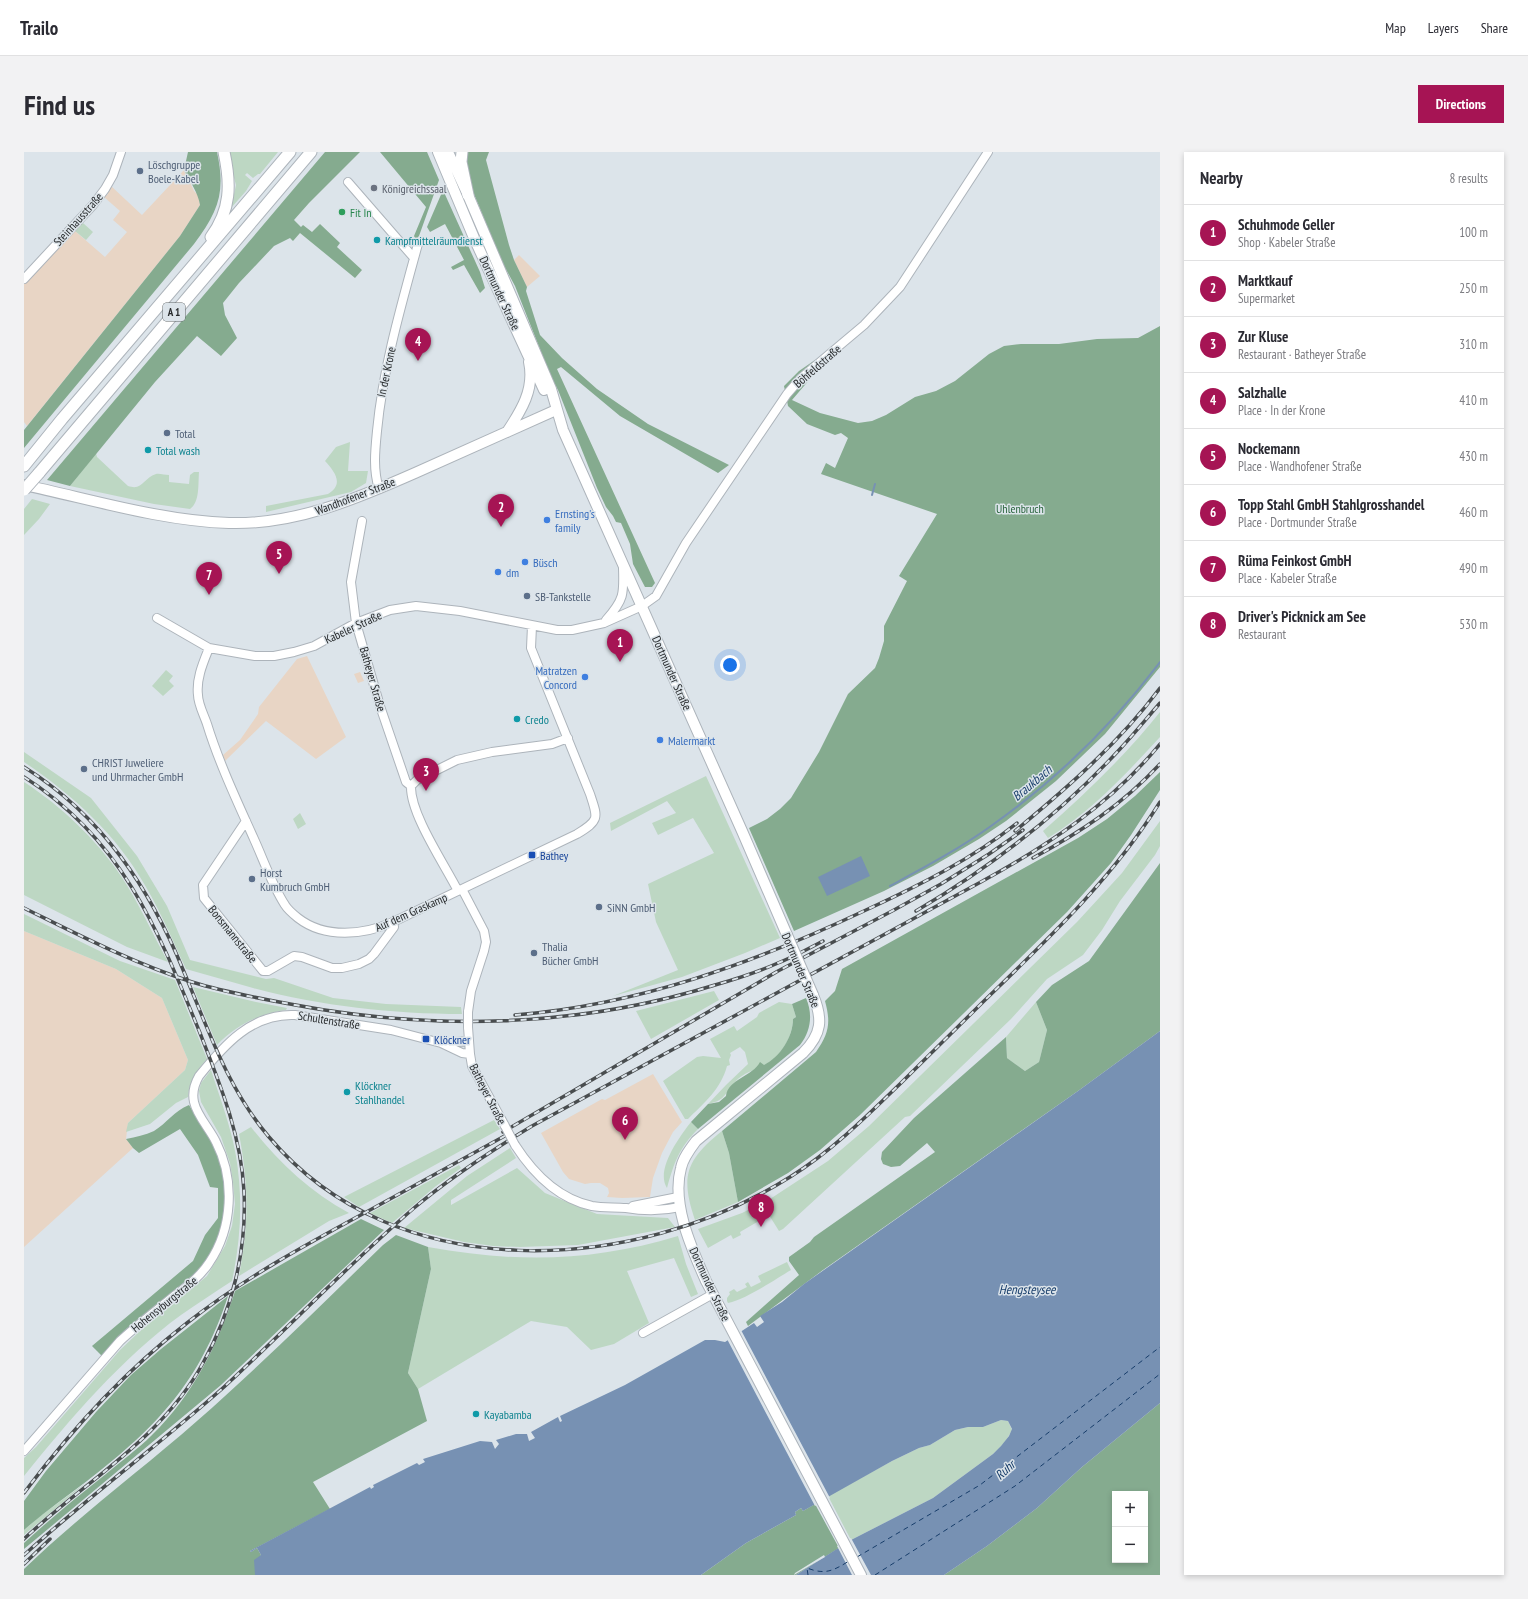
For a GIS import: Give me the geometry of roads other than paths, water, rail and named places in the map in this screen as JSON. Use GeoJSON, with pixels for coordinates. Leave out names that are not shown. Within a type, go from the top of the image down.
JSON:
{"type":"FeatureCollection","features":[{"type":"Feature","properties":{"kind":"highway"},"geometry":{"type":"LineString","coordinates":[[156,309],[216,230],[226,208],[229,187],[224,152]]}},
{"type":"Feature","properties":{"kind":"highway","name":"A 1"},"geometry":{"type":"LineString","coordinates":[[24,466],[290,152]]}},
{"type":"Feature","properties":{"kind":"highway","name":"A 1"},"geometry":{"type":"LineString","coordinates":[[24,490],[311,152]]}},
{"type":"Feature","properties":{"kind":"highway"},"geometry":{"type":"LineString","coordinates":[[462,152],[461,162],[468,195]]}},
{"type":"Feature","properties":{"kind":"main road","name":"Dortmunder Straße"},"geometry":{"type":"LineString","coordinates":[[438,152],[474,238],[544,392],[556,410]]}},
{"type":"Feature","properties":{"kind":"main road","name":"Dortmunder Straße"},"geometry":{"type":"LineString","coordinates":[[448,152],[468,195],[551,389],[556,410],[623,566],[742,831],[816,1002],[820,1019],[818,1032],[815,1039],[803,1053],[696,1141],[681,1166],[678,1196],[694,1251],[713,1294],[860,1572]]}},
{"type":"Feature","properties":{"kind":"main road"},"geometry":{"type":"LineString","coordinates":[[506,433],[526,400],[529,387],[529,366],[526,352]]}},
{"type":"Feature","properties":{"kind":"main road","name":"Wandhofener Straße"},"geometry":{"type":"LineString","coordinates":[[24,485],[183,520],[231,523],[267,521],[306,515],[336,505],[379,488],[556,410]]}},
{"type":"Feature","properties":{"kind":"street","name":"Steinhausstraße"},"geometry":{"type":"LineString","coordinates":[[24,279],[93,205],[105,190],[121,152]]}},
{"type":"Feature","properties":{"kind":"street","name":"Böhfeldstraße"},"geometry":{"type":"LineString","coordinates":[[642,606],[656,596],[686,543],[787,394],[801,378],[864,325],[900,287],[988,152]]}},
{"type":"Feature","properties":{"kind":"street"},"geometry":{"type":"LineString","coordinates":[[348,182],[414,258]]}},
{"type":"Feature","properties":{"kind":"street","name":"In der Krone"},"geometry":{"type":"LineString","coordinates":[[379,488],[374,470],[379,402],[396,326],[418,244]]}},
{"type":"Feature","properties":{"kind":"street","name":"Batheyer Straße"},"geometry":{"type":"LineString","coordinates":[[362,521],[351,582],[356,623],[380,706],[406,782],[411,786],[411,796],[422,825],[481,926],[486,942],[471,991],[468,1012],[468,1041],[472,1066],[523,1158],[538,1175],[556,1190],[566,1196],[590,1205],[640,1210],[680,1207]]}},
{"type":"Feature","properties":{"kind":"street"},"geometry":{"type":"LineString","coordinates":[[604,623],[622,600],[624,587],[623,566]]}},
{"type":"Feature","properties":{"kind":"street","name":"Kabeler Straße"},"geometry":{"type":"LineString","coordinates":[[158,618],[208,648],[255,656],[274,656],[314,646],[356,623],[390,610],[416,606],[460,611],[557,630],[572,630],[604,623],[642,606]]}},
{"type":"Feature","properties":{"kind":"street","name":"Auf dem Graskamp"},"geometry":{"type":"LineString","coordinates":[[208,648],[200,672],[198,696],[213,745],[246,822],[284,903],[297,918],[309,924],[324,930],[347,933],[368,931],[393,922],[577,834],[596,821],[595,807],[531,648],[532,626]]}},
{"type":"Feature","properties":{"kind":"street"},"geometry":{"type":"LineString","coordinates":[[411,786],[417,780],[456,760],[492,752],[552,744],[568,738]]}},
{"type":"Feature","properties":{"kind":"street","name":"Bonsmannstraße"},"geometry":{"type":"LineString","coordinates":[[246,822],[203,885],[204,898],[263,971],[268,971],[294,956],[302,957],[327,967],[336,968],[363,962],[374,954],[380,947],[394,927],[393,922]]}},
{"type":"Feature","properties":{"kind":"street","name":"Schultenstraße"},"geometry":{"type":"LineString","coordinates":[[208,1064],[230,1040],[248,1027],[270,1018],[290,1014],[374,1027],[441,1043],[462,1053],[470,1054]]}},
{"type":"Feature","properties":{"kind":"street","name":"Schultenstraße"},"geometry":{"type":"LineString","coordinates":[[441,1043],[468,1041]]}},
{"type":"Feature","properties":{"kind":"street","name":"Hohensyburgstraße"},"geometry":{"type":"LineString","coordinates":[[24,1451],[120,1341],[137,1325],[192,1282],[209,1264],[216,1252],[224,1233],[228,1212],[228,1179],[224,1160],[217,1144],[196,1109],[194,1099],[196,1082],[208,1064]]}},
{"type":"Feature","properties":{"kind":"street","name":"Batheyer Straße"},"geometry":{"type":"LineString","coordinates":[[626,1208],[678,1196]]}},
{"type":"Feature","properties":{"kind":"street"},"geometry":{"type":"LineString","coordinates":[[643,1333],[713,1294]]}},
{"type":"Feature","properties":{"kind":"water"},"geometry":{"type":"Polygon","coordinates":[[[861,856],[870,876],[827,896],[818,877],[861,856]]]}},
{"type":"Feature","properties":{"kind":"water","name":"Hengsteysee"},"geometry":{"type":"Polygon","coordinates":[[[1160,1031],[1160,1403],[1082,1467],[1037,1508],[987,1546],[944,1575],[796,1575],[851,1540],[933,1498],[993,1454],[1001,1446],[1009,1436],[1012,1429],[1008,1421],[1001,1420],[983,1427],[968,1427],[955,1430],[930,1445],[919,1448],[892,1461],[803,1511],[801,1508],[795,1512],[796,1515],[746,1543],[701,1575],[255,1575],[254,1560],[261,1555],[257,1548],[251,1552],[250,1551],[370,1487],[371,1489],[374,1487],[373,1485],[417,1463],[419,1465],[425,1462],[423,1459],[480,1441],[492,1442],[495,1449],[499,1444],[496,1440],[516,1434],[527,1434],[529,1441],[535,1438],[531,1432],[558,1417],[560,1422],[562,1421],[560,1416],[625,1385],[705,1340],[725,1342],[754,1323],[757,1327],[764,1322],[760,1316],[782,1302],[804,1284],[1078,1091],[1160,1031]]]}},
{"type":"Feature","properties":{"kind":"waterway"},"geometry":{"type":"LineString","coordinates":[[872,495],[875,484]]}},
{"type":"Feature","properties":{"kind":"waterway","name":"Braukbach"},"geometry":{"type":"LineString","coordinates":[[890,886],[942,858],[967,842],[1015,809],[1038,790],[1060,771],[1103,729],[1160,662]]}},
{"type":"Feature","properties":{"kind":"railway"},"geometry":{"type":"LineString","coordinates":[[1015,831],[1092,764],[1128,727],[1160,688]]}},
{"type":"Feature","properties":{"kind":"railway"},"geometry":{"type":"LineString","coordinates":[[916,911],[944,894],[998,857],[1049,817],[1097,773],[1160,703]]}},
{"type":"Feature","properties":{"kind":"railway"},"geometry":{"type":"LineString","coordinates":[[24,1555],[224,1387],[342,1274],[414,1208],[457,1175],[532,1126],[979,883],[1029,854],[1053,839],[1099,805],[1121,786],[1160,744]]}},
{"type":"Feature","properties":{"kind":"railway"},"geometry":{"type":"LineString","coordinates":[[1033,858],[1068,838],[1116,805],[1146,779],[1160,764]]}},
{"type":"Feature","properties":{"kind":"railway"},"geometry":{"type":"LineString","coordinates":[[24,767],[52,786],[100,831],[139,883],[156,911],[171,941],[230,1079],[242,1099],[269,1137],[321,1186],[382,1221],[449,1242],[519,1250],[590,1247],[661,1233],[728,1210],[790,1177],[805,1167],[835,1144],[876,1108],[1033,954],[1101,882],[1142,830],[1160,802]]}},
{"type":"Feature","properties":{"kind":"railway"},"geometry":{"type":"LineString","coordinates":[[24,777],[58,802],[87,829],[112,859],[133,890],[152,923],[169,958],[222,1091],[239,1150],[244,1191],[243,1236],[236,1280],[230,1302],[213,1343],[203,1363],[186,1390],[144,1437],[24,1539]]}},
{"type":"Feature","properties":{"kind":"railway"},"geometry":{"type":"LineString","coordinates":[[515,1015],[561,1010],[606,1002],[695,979],[738,964],[824,929],[905,891],[963,860],[1017,823]]}},
{"type":"Feature","properties":{"kind":"railway"},"geometry":{"type":"LineString","coordinates":[[503,1132],[778,971],[941,884],[989,854],[1023,830]]}},
{"type":"Feature","properties":{"kind":"railway"},"geometry":{"type":"LineString","coordinates":[[24,908],[127,957],[192,982],[216,989],[343,1013],[450,1021],[504,1021],[557,1017],[610,1010],[663,999],[723,983],[755,972],[789,958],[823,941]]}},
{"type":"Feature","properties":{"kind":"railway"},"geometry":{"type":"LineString","coordinates":[[24,1493],[80,1424],[100,1402],[142,1361],[187,1323],[253,1276],[299,1249],[510,1133]]}},
{"type":"Feature","properties":{"kind":"railway"},"geometry":{"type":"LineString","coordinates":[[24,1564],[50,1539]]}},
{"type":"Feature","properties":{"kind":"place","name":"Löschgruppe Boele-Kabel"},"geometry":{"type":"Point","coordinates":[140,171]}},
{"type":"Feature","properties":{"kind":"place","name":"Königreichssaal"},"geometry":{"type":"Point","coordinates":[374,188]}},
{"type":"Feature","properties":{"kind":"place","name":"Fit In"},"geometry":{"type":"Point","coordinates":[342,212]}},
{"type":"Feature","properties":{"kind":"place","name":"Kampfmittelräumdienst"},"geometry":{"type":"Point","coordinates":[377,240]}},
{"type":"Feature","properties":{"kind":"place","name":"Salzhalle"},"geometry":{"type":"Point","coordinates":[418,361]}},
{"type":"Feature","properties":{"kind":"place","name":"Total"},"geometry":{"type":"Point","coordinates":[167,433]}},
{"type":"Feature","properties":{"kind":"place","name":"Total wash"},"geometry":{"type":"Point","coordinates":[148,450]}},
{"type":"Feature","properties":{"kind":"place","name":"Ernsting's family"},"geometry":{"type":"Point","coordinates":[547,520]}},
{"type":"Feature","properties":{"kind":"place","name":"Marktkauf"},"geometry":{"type":"Point","coordinates":[501,527]}},
{"type":"Feature","properties":{"kind":"place","name":"Büsch"},"geometry":{"type":"Point","coordinates":[525,562]}},
{"type":"Feature","properties":{"kind":"place","name":"dm"},"geometry":{"type":"Point","coordinates":[498,572]}},
{"type":"Feature","properties":{"kind":"place","name":"Nockemann"},"geometry":{"type":"Point","coordinates":[279,574]}},
{"type":"Feature","properties":{"kind":"place","name":"Rüma Feinkost GmbH"},"geometry":{"type":"Point","coordinates":[209,595]}},
{"type":"Feature","properties":{"kind":"place","name":"SB-Tankstelle"},"geometry":{"type":"Point","coordinates":[527,596]}},
{"type":"Feature","properties":{"kind":"place","name":"Schuhmode Geller"},"geometry":{"type":"Point","coordinates":[620,662]}},
{"type":"Feature","properties":{"kind":"place","name":"Matratzen Concord"},"geometry":{"type":"Point","coordinates":[585,677]}},
{"type":"Feature","properties":{"kind":"place","name":"Credo"},"geometry":{"type":"Point","coordinates":[517,719]}},
{"type":"Feature","properties":{"kind":"place","name":"Malermarkt"},"geometry":{"type":"Point","coordinates":[660,740]}},
{"type":"Feature","properties":{"kind":"place","name":"CHRIST Juweliere und Uhrmacher GmbH"},"geometry":{"type":"Point","coordinates":[84,769]}},
{"type":"Feature","properties":{"kind":"place","name":"Zur Kluse"},"geometry":{"type":"Point","coordinates":[426,791]}},
{"type":"Feature","properties":{"kind":"place","name":"Bathey"},"geometry":{"type":"Point","coordinates":[532,855]}},
{"type":"Feature","properties":{"kind":"place","name":"Horst Kumbruch GmbH"},"geometry":{"type":"Point","coordinates":[252,879]}},
{"type":"Feature","properties":{"kind":"place","name":"SiNN GmbH"},"geometry":{"type":"Point","coordinates":[599,907]}},
{"type":"Feature","properties":{"kind":"place","name":"Thalia Bücher GmbH"},"geometry":{"type":"Point","coordinates":[534,953]}},
{"type":"Feature","properties":{"kind":"place","name":"Klöckner"},"geometry":{"type":"Point","coordinates":[426,1039]}},
{"type":"Feature","properties":{"kind":"place","name":"Klöckner Stahlhandel"},"geometry":{"type":"Point","coordinates":[347,1092]}},
{"type":"Feature","properties":{"kind":"place","name":"Topp Stahl GmbH Stahlgrosshandel"},"geometry":{"type":"Point","coordinates":[625,1140]}},
{"type":"Feature","properties":{"kind":"place","name":"Driver's Picknick am See"},"geometry":{"type":"Point","coordinates":[761,1227]}},
{"type":"Feature","properties":{"kind":"place","name":"Kayabamba"},"geometry":{"type":"Point","coordinates":[476,1414]}},
{"type":"Feature","properties":{"kind":"park label","name":"Uhlenbruch"},"geometry":{"type":"Point","coordinates":[1020,508]}},
{"type":"Feature","properties":{"kind":"water label","name":"Ruhr"},"geometry":{"type":"Point","coordinates":[1005,1470]}}]}
